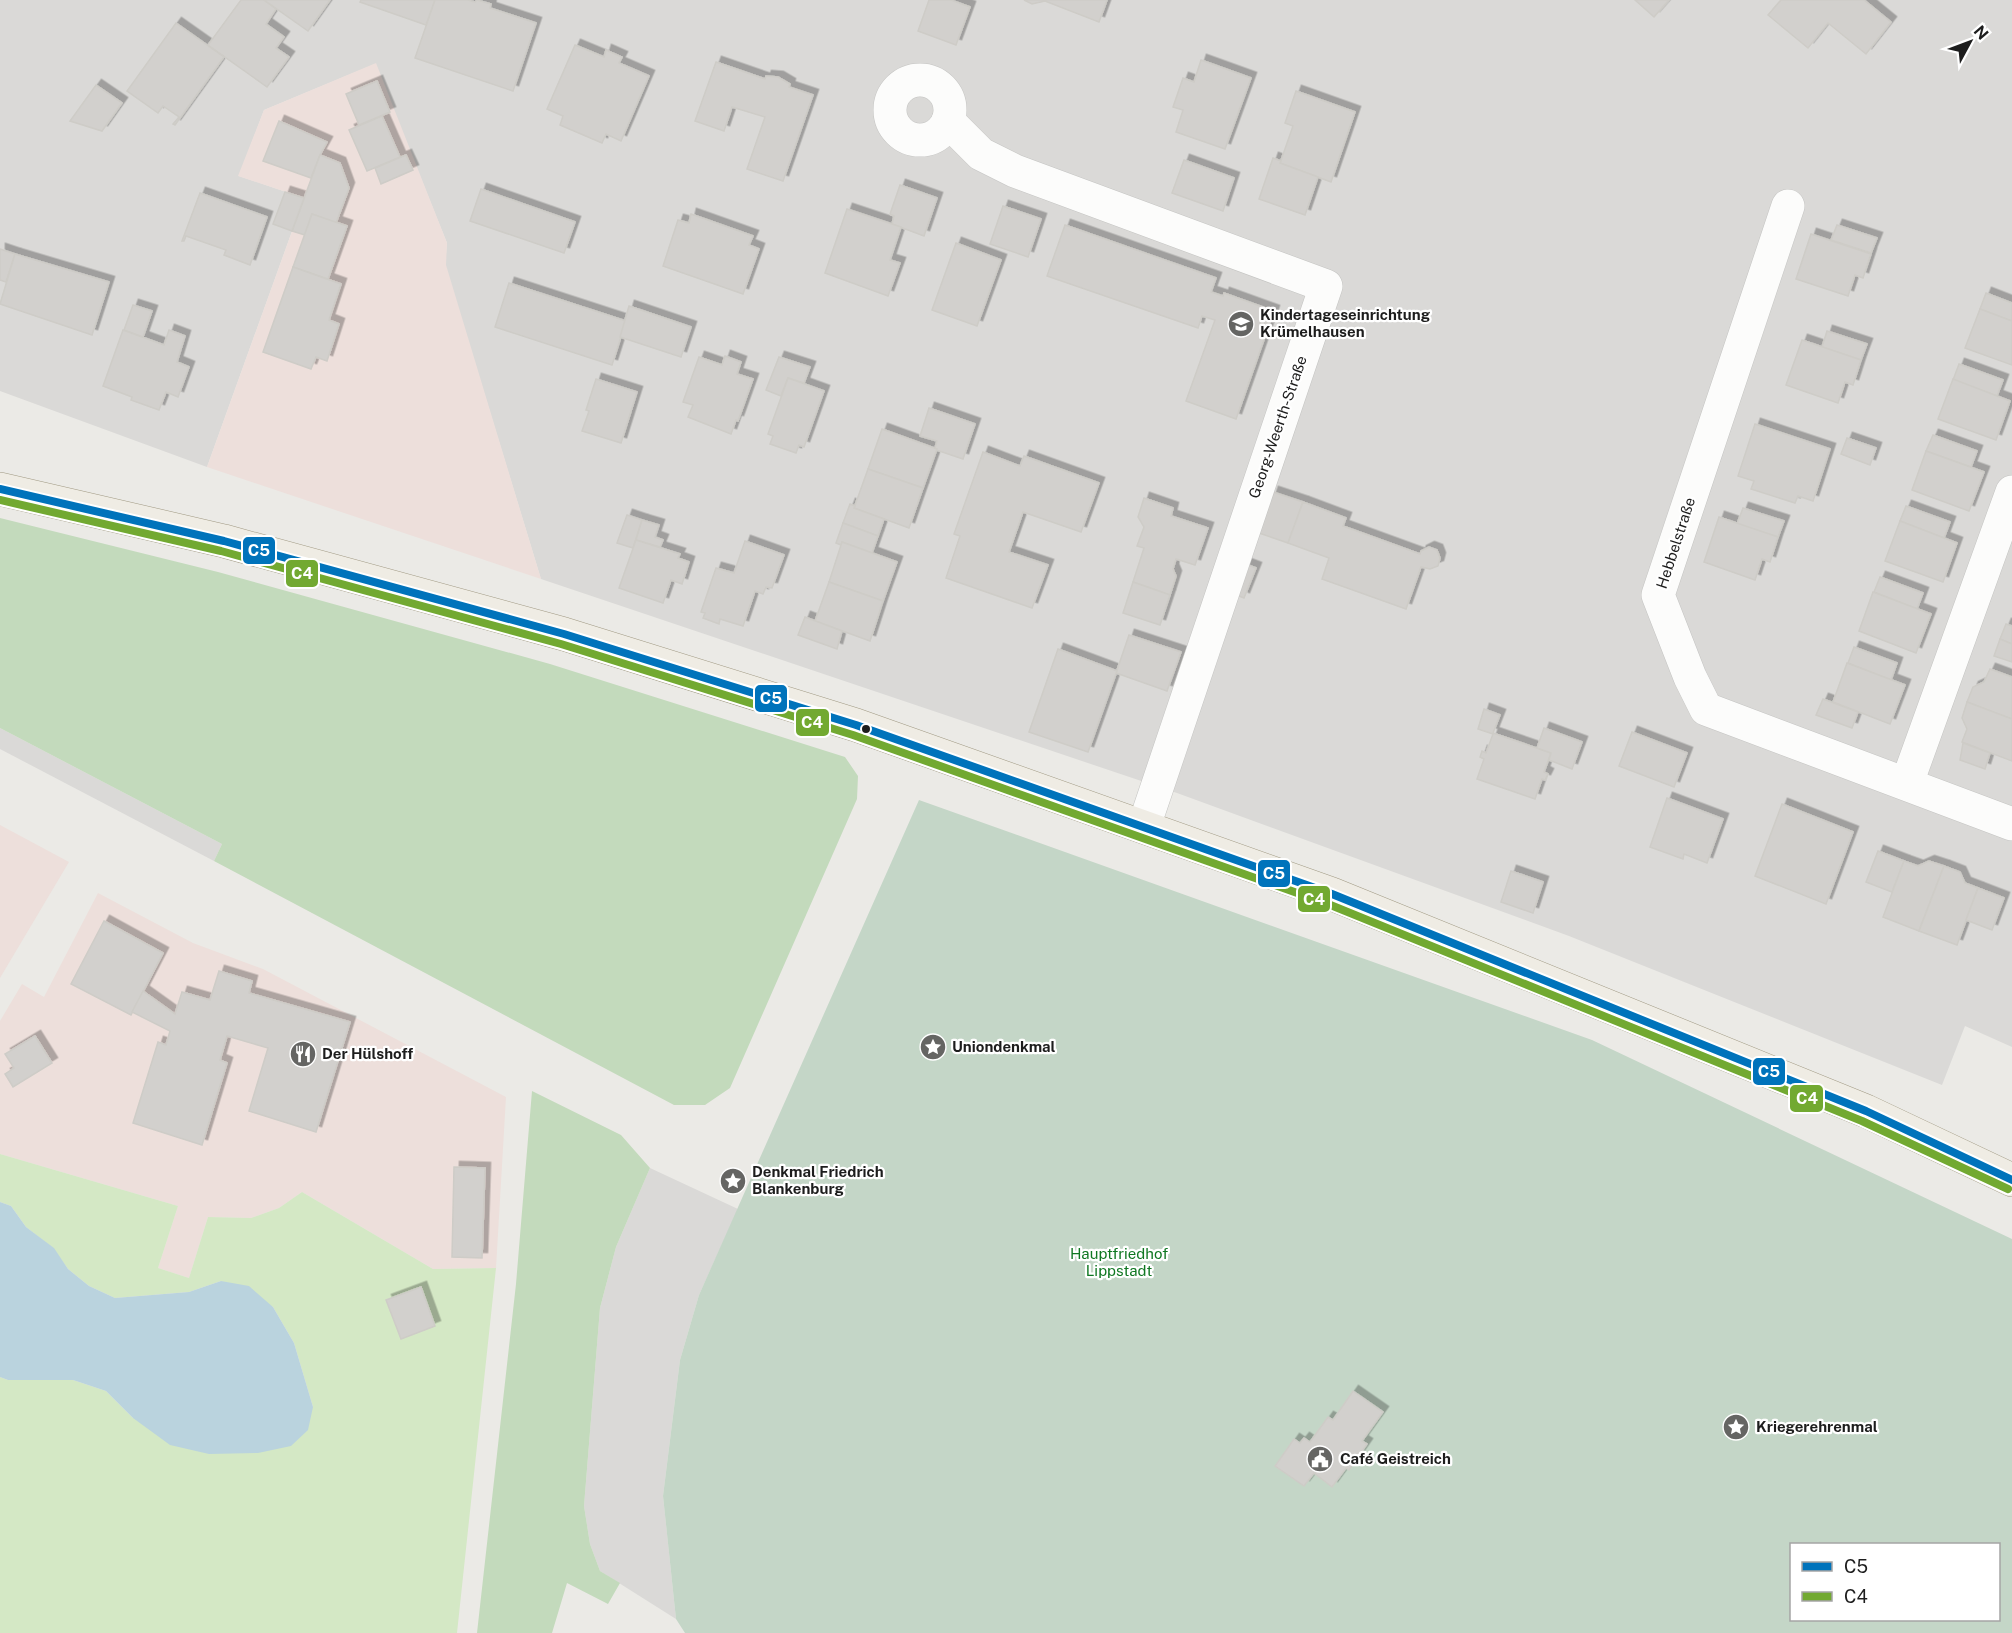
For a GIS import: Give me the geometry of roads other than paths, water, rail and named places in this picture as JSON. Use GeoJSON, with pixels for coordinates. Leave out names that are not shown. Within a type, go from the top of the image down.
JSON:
{"type":"FeatureCollection","features":[{"type":"Feature","properties":{"kind":"main road"},"geometry":{"type":"LineString","coordinates":[[0,489],[224,541],[574,638],[855,725],[1332,894],[1866,1111],[2012,1180]]}},
{"type":"Feature","properties":{"kind":"street","name":"Georg-Weerth-Straße"},"geometry":{"type":"LineString","coordinates":[[948,121],[981,154],[1015,171],[1326,286],[1144,826]]}},
{"type":"Feature","properties":{"kind":"street","name":"Hebbelstraße"},"geometry":{"type":"LineString","coordinates":[[1788,206],[1658,595],[1690,677],[1706,709],[2012,824]]}},
{"type":"Feature","properties":{"kind":"street"},"geometry":{"type":"LineString","coordinates":[[1907,783],[2012,492]]}},
{"type":"Feature","properties":{"kind":"water"},"geometry":{"type":"Polygon","coordinates":[[[0,1202],[11,1206],[26,1227],[54,1248],[68,1269],[89,1286],[115,1298],[189,1292],[221,1281],[249,1286],[273,1307],[294,1343],[313,1407],[308,1430],[291,1446],[258,1453],[209,1454],[170,1445],[133,1418],[106,1391],[73,1380],[8,1380],[0,1377],[0,1202]]]}},
{"type":"Feature","properties":{"kind":"place","name":"Kindertageseinrichtung Krümelhausen"},"geometry":{"type":"Point","coordinates":[1241,324]}},
{"type":"Feature","properties":{"kind":"place","name":"Uniondenkmal"},"geometry":{"type":"Point","coordinates":[933,1047]}},
{"type":"Feature","properties":{"kind":"place","name":"Der Hülshoff"},"geometry":{"type":"Point","coordinates":[303,1054]}},
{"type":"Feature","properties":{"kind":"place","name":"Denkmal Friedrich Blankenburg"},"geometry":{"type":"Point","coordinates":[733,1181]}},
{"type":"Feature","properties":{"kind":"place","name":"Kriegerehrenmal"},"geometry":{"type":"Point","coordinates":[1736,1427]}},
{"type":"Feature","properties":{"kind":"place","name":"Café Geistreich"},"geometry":{"type":"Point","coordinates":[1320,1459]}},
{"type":"Feature","properties":{"kind":"park label","name":"Hauptfriedhof Lippstadt"},"geometry":{"type":"Point","coordinates":[1119,1262]}}]}
